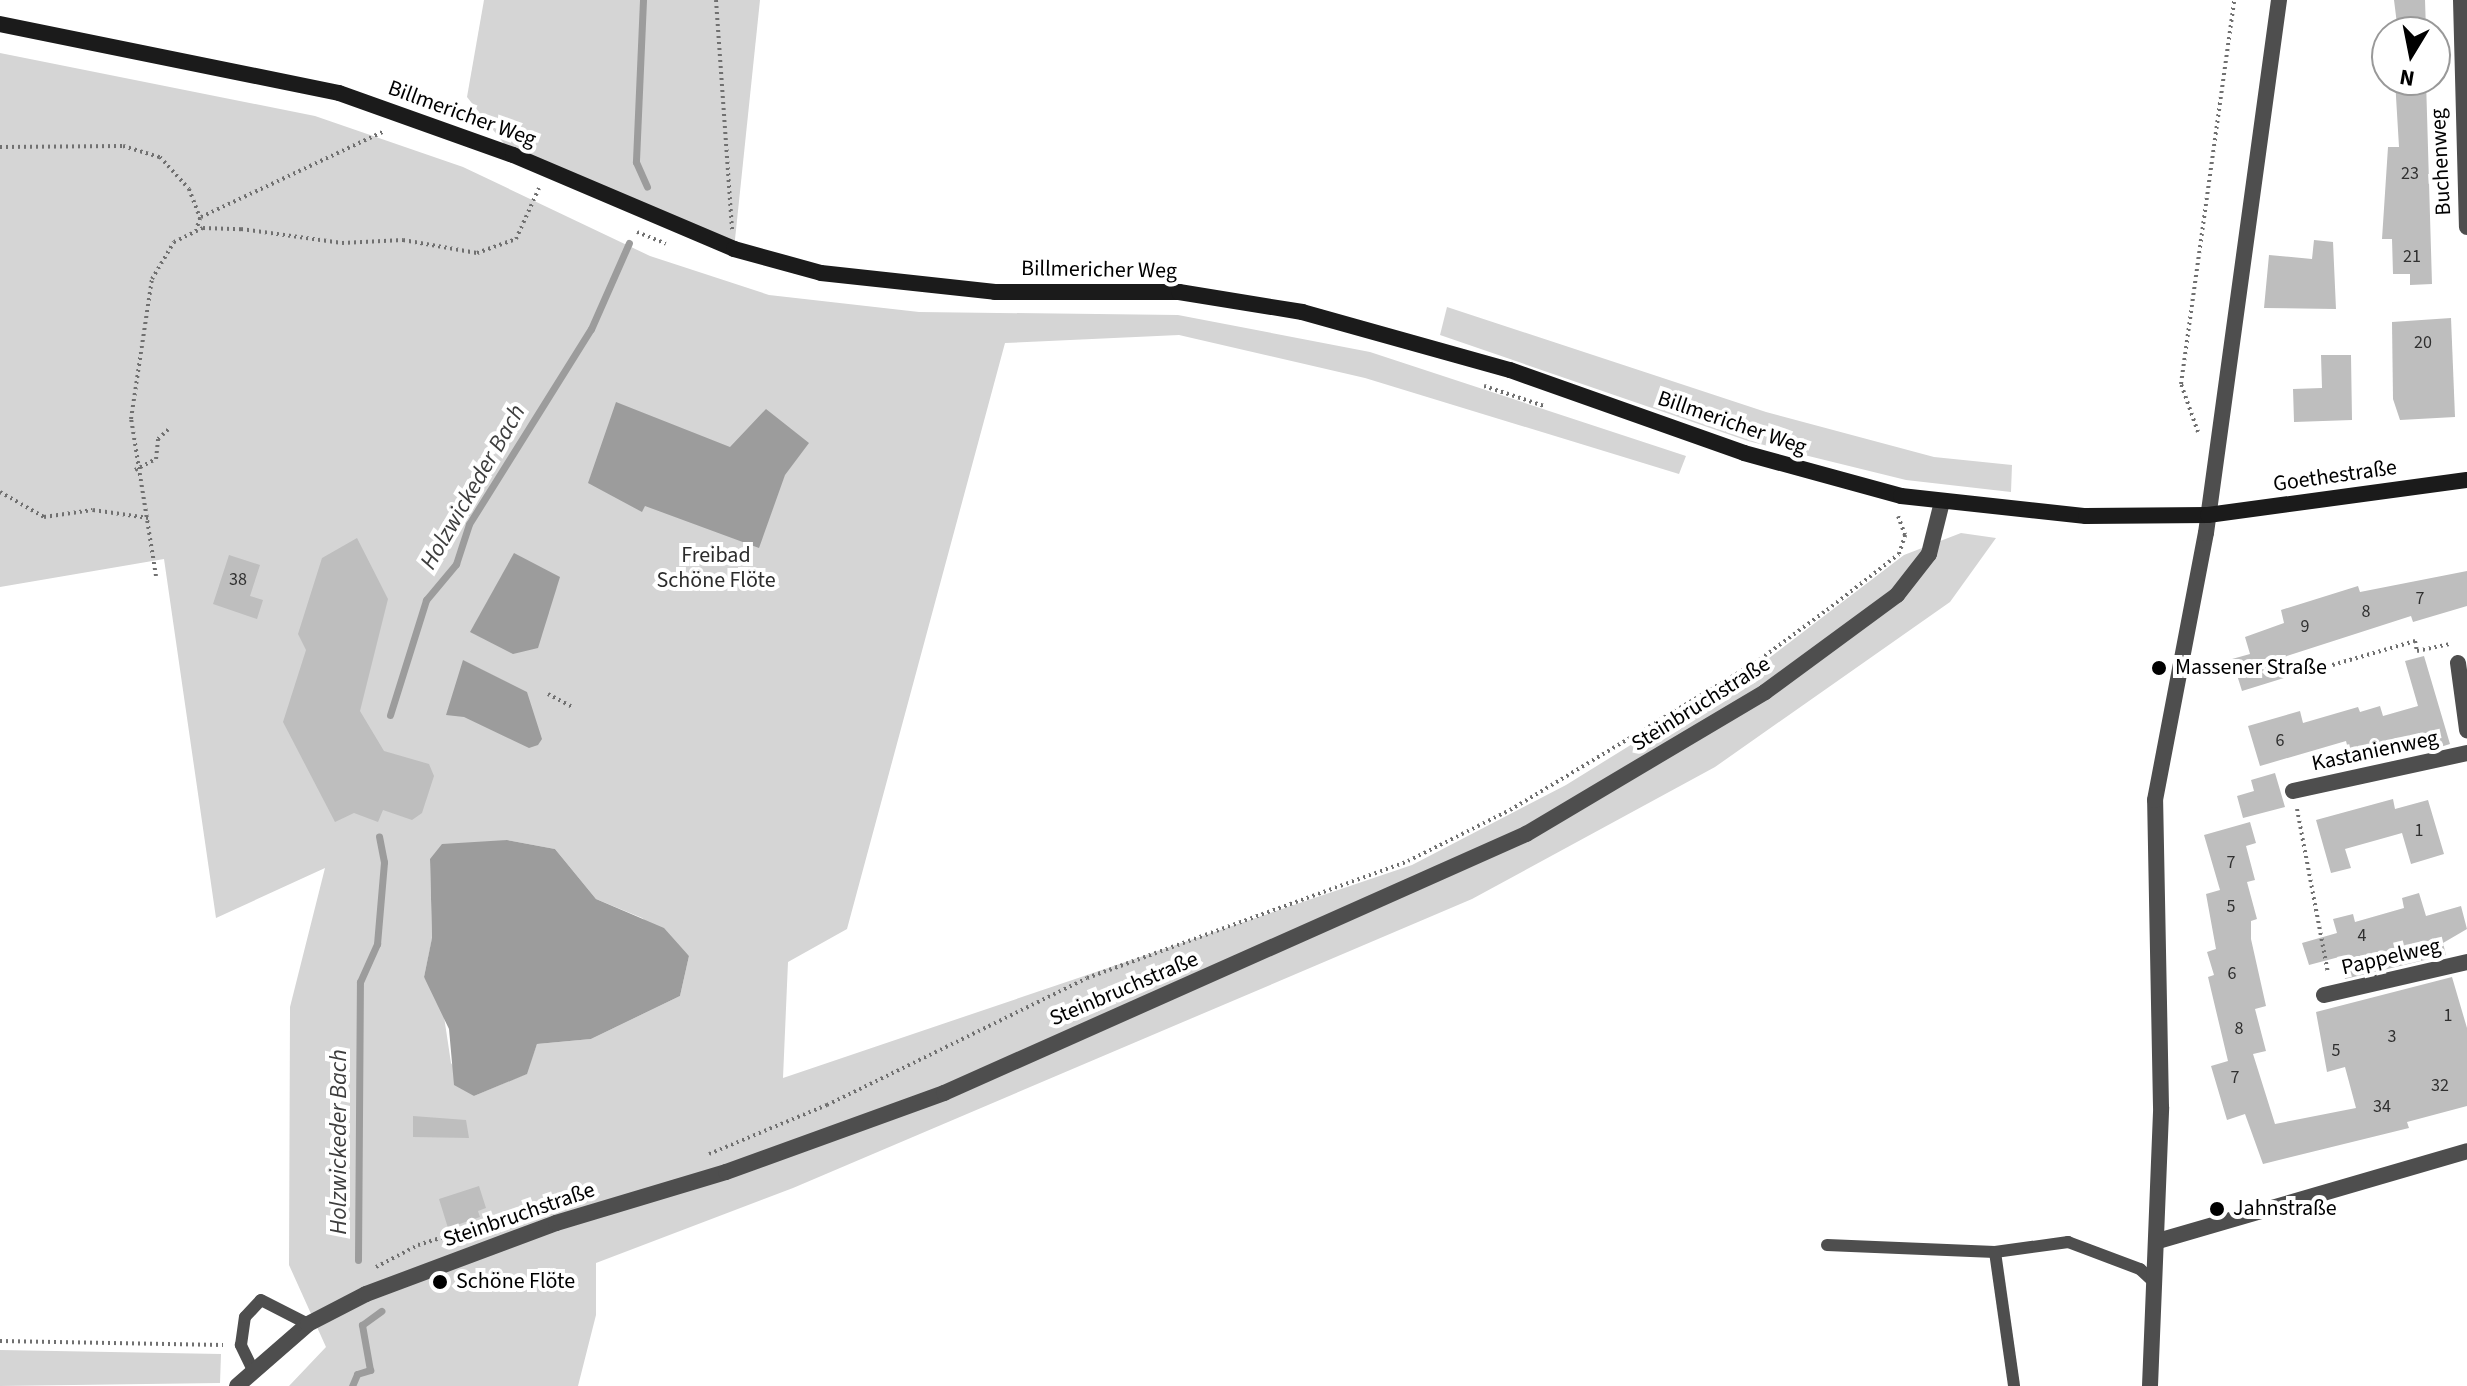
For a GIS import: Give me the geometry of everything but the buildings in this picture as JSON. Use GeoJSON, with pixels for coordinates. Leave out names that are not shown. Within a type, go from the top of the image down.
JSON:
{"type":"FeatureCollection","features":[{"type":"Feature","properties":{"kind":"main road","name":"Billmericher Weg"},"geometry":{"type":"LineString","coordinates":[[0,24],[339,93],[513,155],[734,249],[821,273],[909,287],[1179,292],[1302,312],[1510,370],[1744,453],[1942,502],[2086,516],[2208,515]]}},
{"type":"Feature","properties":{"kind":"main road","name":"Goethestraße"},"geometry":{"type":"LineString","coordinates":[[2208,515],[2467,480]]}},
{"type":"Feature","properties":{"kind":"street"},"geometry":{"type":"LineString","coordinates":[[2150,1386],[2158,1241],[2155,800],[2208,515],[2279,0]]}},
{"type":"Feature","properties":{"kind":"street","name":"Buchenweg"},"geometry":{"type":"LineString","coordinates":[[2461,0],[2467,227]]}},
{"type":"Feature","properties":{"kind":"street","name":"Steinbruchstraße"},"geometry":{"type":"LineString","coordinates":[[237,1386],[308,1324],[432,1267],[944,1093],[1526,834],[1765,692],[1897,595],[1929,554],[1942,502]]}},
{"type":"Feature","properties":{"kind":"street"},"geometry":{"type":"LineString","coordinates":[[2458,663],[2467,730]]}},
{"type":"Feature","properties":{"kind":"street","name":"Kastanienweg"},"geometry":{"type":"LineString","coordinates":[[2293,791],[2467,753]]}},
{"type":"Feature","properties":{"kind":"street","name":"Pappelweg"},"geometry":{"type":"LineString","coordinates":[[2324,995],[2467,962]]}},
{"type":"Feature","properties":{"kind":"street"},"geometry":{"type":"LineString","coordinates":[[2158,1241],[2467,1151]]}},
{"type":"Feature","properties":{"kind":"lane"},"geometry":{"type":"LineString","coordinates":[[1827,1245],[1995,1252],[2068,1242],[2140,1269],[2156,1284]]}},
{"type":"Feature","properties":{"kind":"lane"},"geometry":{"type":"LineString","coordinates":[[1995,1252],[2014,1386]]}},
{"type":"Feature","properties":{"kind":"lane"},"geometry":{"type":"LineString","coordinates":[[253,1370],[241,1345],[245,1317],[261,1300],[308,1324]]}},
{"type":"Feature","properties":{"kind":"path"},"geometry":{"type":"LineString","coordinates":[[716,0],[734,249]]}},
{"type":"Feature","properties":{"kind":"path"},"geometry":{"type":"LineString","coordinates":[[2199,447],[2196,413],[2182,398],[2181,384],[2234,0]]}},
{"type":"Feature","properties":{"kind":"path"},"geometry":{"type":"LineString","coordinates":[[374,125],[401,135]]}},
{"type":"Feature","properties":{"kind":"path"},"geometry":{"type":"LineString","coordinates":[[200,218],[387,130]]}},
{"type":"Feature","properties":{"kind":"path"},"geometry":{"type":"LineString","coordinates":[[0,147],[142,149],[176,170],[200,218],[196,230],[161,255],[152,279],[131,419],[135,470],[149,518],[156,576]]}},
{"type":"Feature","properties":{"kind":"path"},"geometry":{"type":"LineString","coordinates":[[526,181],[552,192]]}},
{"type":"Feature","properties":{"kind":"path"},"geometry":{"type":"LineString","coordinates":[[196,230],[342,243],[403,240],[477,253],[516,239],[540,186]]}},
{"type":"Feature","properties":{"kind":"path"},"geometry":{"type":"LineString","coordinates":[[630,229],[669,245]]}},
{"type":"Feature","properties":{"kind":"path"},"geometry":{"type":"LineString","coordinates":[[1479,384],[1555,409]]}},
{"type":"Feature","properties":{"kind":"path"},"geometry":{"type":"LineString","coordinates":[[135,470],[156,459],[158,439],[170,428]]}},
{"type":"Feature","properties":{"kind":"path"},"geometry":{"type":"LineString","coordinates":[[0,492],[44,517],[93,510],[149,518]]}},
{"type":"Feature","properties":{"kind":"path"},"geometry":{"type":"LineString","coordinates":[[704,1156],[827,1105],[1087,978],[1408,861],[1510,810],[1755,663],[1839,601],[1904,544],[1898,516],[1890,513]]}},
{"type":"Feature","properties":{"kind":"path"},"geometry":{"type":"LineString","coordinates":[[2298,675],[2415,641],[2417,651],[2455,643]]}},
{"type":"Feature","properties":{"kind":"path"},"geometry":{"type":"LineString","coordinates":[[548,694],[572,707]]}},
{"type":"Feature","properties":{"kind":"path"},"geometry":{"type":"LineString","coordinates":[[2293,791],[2329,971],[2324,995]]}},
{"type":"Feature","properties":{"kind":"path"},"geometry":{"type":"LineString","coordinates":[[368,1271],[418,1245],[524,1211]]}},
{"type":"Feature","properties":{"kind":"path"},"geometry":{"type":"LineString","coordinates":[[0,1341],[241,1345]]}},
{"type":"Feature","properties":{"kind":"green space"},"geometry":{"type":"Polygon","coordinates":[[[484,0],[760,0],[734,249],[513,155],[467,97],[484,0]]]}},
{"type":"Feature","properties":{"kind":"green space","name":"Freibad Schöne Flöte"},"geometry":{"type":"Polygon","coordinates":[[[0,53],[315,116],[463,167],[650,256],[769,295],[919,312],[1178,315],[1370,352],[1686,456],[1679,474],[1365,378],[1179,335],[1005,343],[847,929],[788,962],[783,1078],[1412,865],[1566,785],[1760,665],[1904,555],[1961,533],[1996,538],[1950,602],[1715,767],[1472,899],[793,1188],[596,1263],[596,1315],[578,1386],[289,1386],[326,1347],[289,1265],[290,1007],[325,868],[216,918],[164,559],[0,587],[0,53]],[[507,840],[430,859],[432,939],[424,977],[442,1003],[451,1063],[474,1096],[526,1074],[537,1044],[591,1039],[680,996],[689,956],[642,918],[596,899],[555,849],[507,840]]]}},
{"type":"Feature","properties":{"kind":"green space"},"geometry":{"type":"Polygon","coordinates":[[[1447,307],[1766,412],[1934,457],[2012,465],[2011,492],[1906,480],[1748,441],[1440,335],[1447,307]]]}},
{"type":"Feature","properties":{"kind":"green space"},"geometry":{"type":"Polygon","coordinates":[[[0,1350],[221,1354],[220,1383],[0,1386],[0,1350]]]}},
{"type":"Feature","properties":{"kind":"shaded area"},"geometry":{"type":"Polygon","coordinates":[[[616,402],[730,447],[766,409],[809,443],[785,475],[759,548],[645,506],[642,512],[588,483],[616,402]]]}},
{"type":"Feature","properties":{"kind":"shaded area"},"geometry":{"type":"Polygon","coordinates":[[[514,553],[560,577],[538,648],[513,654],[470,632],[514,553]]]}},
{"type":"Feature","properties":{"kind":"shaded area"},"geometry":{"type":"Polygon","coordinates":[[[463,660],[527,692],[542,739],[538,745],[529,748],[464,717],[446,715],[463,660]]]}},
{"type":"Feature","properties":{"kind":"shaded area"},"geometry":{"type":"Polygon","coordinates":[[[507,840],[555,849],[596,899],[664,928],[689,956],[680,996],[591,1039],[537,1044],[527,1074],[474,1096],[454,1085],[449,1029],[424,977],[432,938],[430,859],[442,844],[507,840]]]}},
{"type":"Feature","properties":{"kind":"waterway","name":"Holzwickeder Bach"},"geometry":{"type":"LineString","coordinates":[[643,0],[636,162],[647,187]]}},
{"type":"Feature","properties":{"kind":"waterway","name":"Holzwickeder Bach"},"geometry":{"type":"LineString","coordinates":[[390,715],[426,600],[456,564],[469,524],[591,329],[629,243]]}},
{"type":"Feature","properties":{"kind":"waterway","name":"Holzwickeder Bach"},"geometry":{"type":"LineString","coordinates":[[358,1260],[360,982],[377,944],[384,862],[379,836]]}},
{"type":"Feature","properties":{"kind":"waterway","name":"Holzwickeder Bach"},"geometry":{"type":"LineString","coordinates":[[352,1386],[357,1374],[370,1370],[362,1325],[381,1311]]}},
{"type":"Feature","properties":{"kind":"place","name":"Massener Straße"},"geometry":{"type":"Point","coordinates":[2159,668]}},
{"type":"Feature","properties":{"kind":"place","name":"Jahnstraße"},"geometry":{"type":"Point","coordinates":[2217,1209]}},
{"type":"Feature","properties":{"kind":"place","name":"Schöne Flöte"},"geometry":{"type":"Point","coordinates":[440,1282]}}]}
